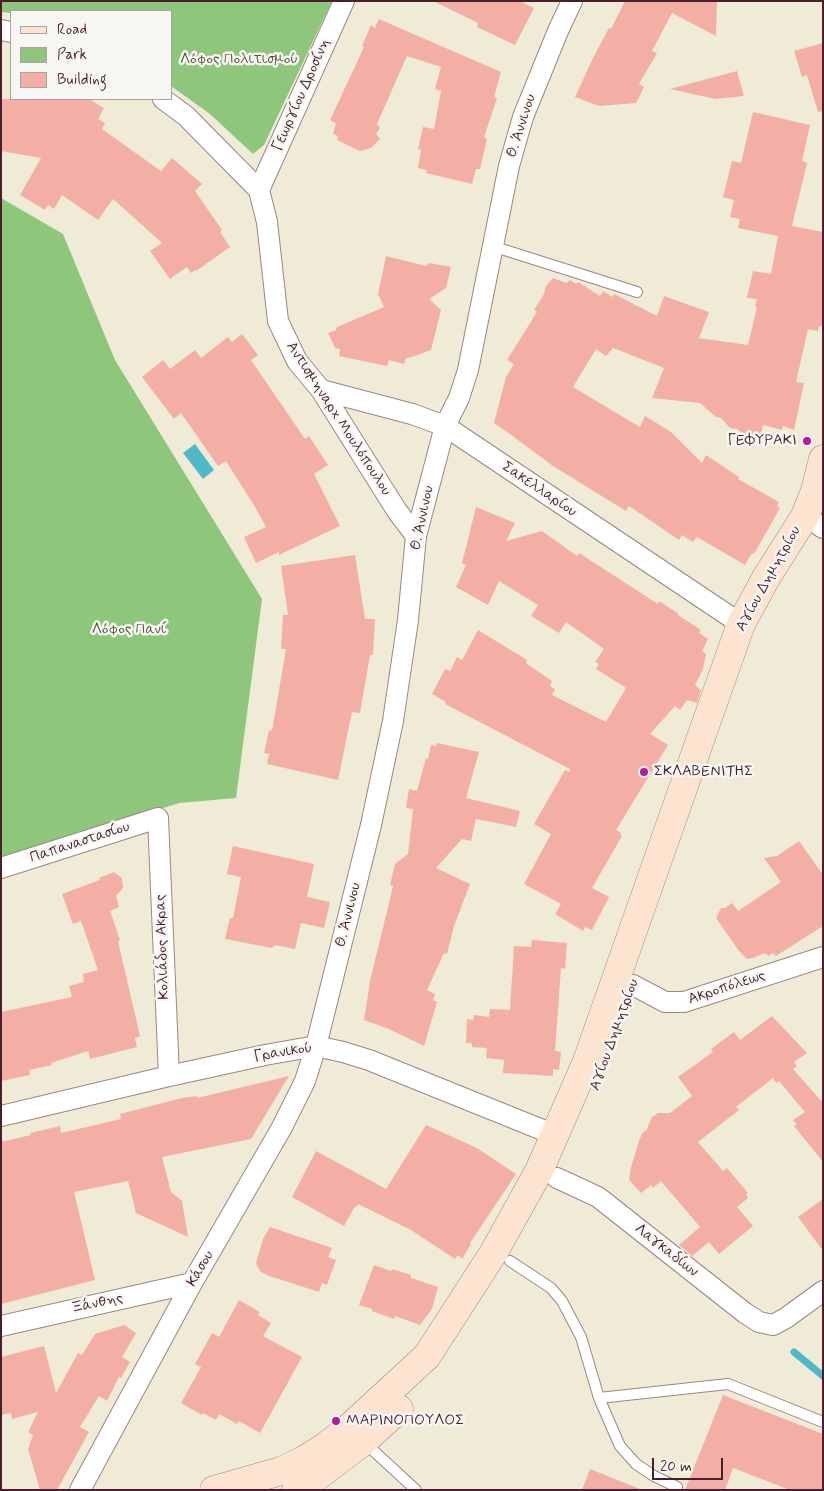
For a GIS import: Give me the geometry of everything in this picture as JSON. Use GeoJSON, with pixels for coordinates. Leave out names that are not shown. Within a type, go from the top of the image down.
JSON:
{"type":"FeatureCollection","features":[{"type":"Feature","properties":{"kind":"street","name":"Γεωργίου Δροσίνη"},"geometry":{"type":"LineString","coordinates":[[259,190],[344,1]]}},
{"type":"Feature","properties":{"kind":"street","name":"Θ. Άννινου"},"geometry":{"type":"LineString","coordinates":[[316,1046],[371,825],[393,721],[408,620],[416,536],[445,426],[459,398],[468,370],[509,166],[523,117],[572,1]]}},
{"type":"Feature","properties":{"kind":"street"},"geometry":{"type":"LineString","coordinates":[[164,100],[186,116],[259,190]]}},
{"type":"Feature","properties":{"kind":"street","name":"Αντισμηναρχ Μουλόπουλου"},"geometry":{"type":"LineString","coordinates":[[259,190],[267,222],[278,321],[298,361],[321,390],[397,511],[416,536]]}},
{"type":"Feature","properties":{"kind":"street","name":"Σακελλαρίου"},"geometry":{"type":"LineString","coordinates":[[321,390],[412,414],[445,426],[742,624]]}},
{"type":"Feature","properties":{"kind":"street","name":"Αγίου Δημητρίου"},"geometry":{"type":"LineString","coordinates":[[303,1488],[364,1441],[429,1382],[442,1367],[453,1353],[510,1261],[557,1178],[605,1068],[759,630],[818,523],[823,459]]}},
{"type":"Feature","properties":{"kind":"street","name":"Αγίου Δημητρίου"},"geometry":{"type":"LineString","coordinates":[[214,1490],[281,1471],[304,1460],[326,1446],[350,1427],[427,1356],[494,1252],[539,1171],[587,1061],[742,624],[766,578],[818,523]]}},
{"type":"Feature","properties":{"kind":"street","name":"Παπαναστασίου"},"geometry":{"type":"LineString","coordinates":[[1,868],[158,818]]}},
{"type":"Feature","properties":{"kind":"street","name":"Κολιάδος Ακρας"},"geometry":{"type":"LineString","coordinates":[[158,818],[169,1076]]}},
{"type":"Feature","properties":{"kind":"street","name":"Ακροπόλεως"},"geometry":{"type":"LineString","coordinates":[[633,985],[665,1002],[684,1002],[823,957]]}},
{"type":"Feature","properties":{"kind":"street","name":"Γρανικού"},"geometry":{"type":"LineString","coordinates":[[1,1116],[169,1076],[316,1046],[369,1060],[556,1135]]}},
{"type":"Feature","properties":{"kind":"street","name":"Κάσου"},"geometry":{"type":"LineString","coordinates":[[80,1490],[192,1284],[281,1129],[305,1081],[316,1046]]}},
{"type":"Feature","properties":{"kind":"street","name":"Λαγκαδίων"},"geometry":{"type":"LineString","coordinates":[[557,1178],[598,1197],[745,1314],[759,1322],[773,1325],[786,1318],[823,1291]]}},
{"type":"Feature","properties":{"kind":"street","name":"Ξάνθης"},"geometry":{"type":"LineString","coordinates":[[1,1326],[192,1284]]}},
{"type":"Feature","properties":{"kind":"lane"},"geometry":{"type":"LineString","coordinates":[[492,246],[637,292]]}},
{"type":"Feature","properties":{"kind":"lane"},"geometry":{"type":"LineString","coordinates":[[510,1261],[551,1288],[562,1301],[581,1337],[600,1398],[620,1446],[636,1464],[654,1476],[677,1487]]}},
{"type":"Feature","properties":{"kind":"lane"},"geometry":{"type":"LineString","coordinates":[[600,1398],[728,1384],[823,1422]]}},
{"type":"Feature","properties":{"kind":"lane"},"geometry":{"type":"LineString","coordinates":[[364,1441],[416,1490]]}},
{"type":"Feature","properties":{"kind":"green space","name":"Λόφος Πολιτισμού"},"geometry":{"type":"Polygon","coordinates":[[[1,1],[332,1],[264,145],[253,154],[210,114],[172,87],[172,10],[10,10],[10,13],[1,12],[1,1]]]}},
{"type":"Feature","properties":{"kind":"green space","name":"Λόφος Πανί"},"geometry":{"type":"Polygon","coordinates":[[[1,198],[63,234],[115,360],[262,599],[236,798],[179,803],[1,860],[1,198]]]}},
{"type":"Feature","properties":{"kind":"water"},"geometry":{"type":"Polygon","coordinates":[[[195,444],[214,470],[203,479],[183,453],[195,444]]]}},
{"type":"Feature","properties":{"kind":"building"},"geometry":{"type":"Polygon","coordinates":[[[433,1],[520,1],[534,8],[515,45],[477,27],[478,23],[433,1]]]}},
{"type":"Feature","properties":{"kind":"building"},"geometry":{"type":"Polygon","coordinates":[[[625,1],[717,1],[716,36],[672,13],[652,51],[657,53],[639,84],[644,87],[636,103],[599,106],[575,97],[593,58],[625,1]]]}},
{"type":"Feature","properties":{"kind":"building"},"geometry":{"type":"Polygon","coordinates":[[[379,19],[501,72],[494,97],[497,98],[484,137],[487,139],[480,169],[476,169],[472,184],[426,173],[427,170],[418,168],[421,150],[418,149],[423,127],[434,129],[441,91],[435,89],[441,67],[407,56],[377,124],[380,128],[376,134],[380,139],[371,148],[360,151],[337,140],[338,136],[333,134],[336,123],[330,120],[364,47],[362,46],[371,25],[375,28],[379,19]]]}},
{"type":"Feature","properties":{"kind":"building"},"geometry":{"type":"Polygon","coordinates":[[[823,43],[823,111],[818,112],[807,75],[802,77],[794,51],[823,43]]]}},
{"type":"Feature","properties":{"kind":"building"},"geometry":{"type":"Polygon","coordinates":[[[737,71],[744,96],[715,99],[670,89],[737,71]]]}},
{"type":"Feature","properties":{"kind":"building"},"geometry":{"type":"Polygon","coordinates":[[[1,99],[91,100],[104,108],[98,119],[105,123],[102,129],[161,171],[172,158],[202,184],[195,191],[222,230],[220,232],[230,247],[196,271],[191,273],[187,267],[170,279],[150,251],[162,243],[113,199],[98,220],[62,195],[54,209],[48,205],[45,210],[20,195],[41,158],[1,151],[1,99]]]}},
{"type":"Feature","properties":{"kind":"building"},"geometry":{"type":"Polygon","coordinates":[[[753,112],[810,125],[802,161],[807,163],[792,226],[823,232],[823,326],[819,326],[818,331],[808,329],[796,382],[804,383],[794,430],[783,426],[782,430],[763,425],[760,440],[749,438],[737,429],[730,428],[721,418],[716,417],[700,403],[652,398],[664,368],[613,348],[606,356],[596,349],[573,387],[640,427],[645,416],[671,432],[702,463],[706,455],[739,477],[738,479],[779,502],[777,506],[780,508],[754,554],[752,553],[745,565],[697,537],[693,542],[682,535],[679,540],[629,506],[626,511],[553,466],[494,423],[506,377],[514,364],[507,360],[537,312],[534,310],[544,294],[546,286],[553,278],[566,283],[570,280],[576,284],[578,282],[600,296],[603,291],[612,297],[614,294],[657,316],[664,296],[709,312],[699,338],[748,345],[757,307],[755,307],[757,299],[747,298],[753,271],[771,274],[778,236],[738,228],[740,219],[730,217],[734,200],[723,197],[732,161],[741,163],[753,112]]]}},
{"type":"Feature","properties":{"kind":"building"},"geometry":{"type":"Polygon","coordinates":[[[386,256],[426,266],[429,263],[451,267],[446,288],[429,299],[441,310],[431,350],[406,358],[404,364],[389,360],[387,366],[339,356],[340,349],[335,348],[328,333],[336,330],[337,327],[384,307],[378,294],[386,256]]]}},
{"type":"Feature","properties":{"kind":"building"},"geometry":{"type":"Polygon","coordinates":[[[242,334],[258,355],[251,360],[305,439],[309,436],[328,465],[314,474],[340,526],[279,555],[279,552],[256,563],[244,537],[266,527],[255,507],[226,461],[218,466],[181,413],[174,419],[142,377],[163,360],[170,369],[195,350],[201,358],[228,337],[232,342],[242,334]]]}},
{"type":"Feature","properties":{"kind":"building"},"geometry":{"type":"Polygon","coordinates":[[[476,507],[515,523],[506,541],[542,531],[577,556],[579,553],[658,604],[659,601],[679,614],[701,630],[699,633],[708,639],[702,651],[706,654],[703,669],[695,685],[701,690],[697,703],[687,700],[680,710],[675,706],[650,734],[668,745],[616,830],[622,836],[592,888],[609,897],[592,930],[585,927],[583,931],[555,914],[561,904],[524,884],[551,834],[534,824],[565,770],[570,772],[570,769],[445,704],[446,702],[432,694],[445,669],[450,671],[457,657],[462,660],[478,630],[527,660],[526,663],[552,681],[550,686],[555,689],[552,695],[606,722],[626,688],[596,669],[599,664],[595,662],[604,649],[566,622],[559,633],[531,616],[538,605],[499,581],[488,605],[456,587],[466,565],[462,563],[476,507]]]}},
{"type":"Feature","properties":{"kind":"building"},"geometry":{"type":"Polygon","coordinates":[[[355,555],[365,619],[375,619],[373,655],[370,655],[360,713],[352,712],[338,780],[267,764],[269,754],[264,753],[269,730],[272,731],[286,649],[281,649],[283,615],[288,615],[281,566],[355,555]]]}},
{"type":"Feature","properties":{"kind":"building"},"geometry":{"type":"Polygon","coordinates":[[[437,743],[479,752],[466,798],[520,811],[516,827],[476,819],[471,841],[462,839],[436,868],[470,884],[454,926],[447,954],[444,953],[427,990],[435,994],[433,1000],[437,1002],[424,1046],[389,1029],[364,1020],[370,981],[393,886],[390,885],[395,864],[408,854],[413,809],[406,808],[409,789],[417,791],[431,745],[436,746],[437,743]]]}},
{"type":"Feature","properties":{"kind":"building"},"geometry":{"type":"Polygon","coordinates":[[[799,841],[823,875],[823,926],[776,956],[773,953],[768,956],[765,953],[747,959],[739,951],[716,918],[721,908],[725,908],[732,903],[738,911],[781,882],[764,858],[777,856],[799,841]]]}},
{"type":"Feature","properties":{"kind":"building"},"geometry":{"type":"Polygon","coordinates":[[[233,846],[314,864],[307,897],[330,902],[324,928],[301,923],[295,949],[275,945],[272,948],[225,939],[230,918],[233,918],[241,877],[227,874],[233,846]]]}},
{"type":"Feature","properties":{"kind":"building"},"geometry":{"type":"Polygon","coordinates":[[[114,872],[122,878],[123,888],[116,896],[119,907],[110,911],[120,940],[118,941],[140,1036],[135,1038],[137,1047],[90,1059],[88,1051],[51,1063],[52,1065],[29,1070],[30,1075],[1,1081],[1,1012],[72,997],[69,986],[84,982],[83,974],[98,970],[81,921],[73,924],[62,894],[100,880],[99,878],[114,872]]]}},
{"type":"Feature","properties":{"kind":"building"},"geometry":{"type":"Polygon","coordinates":[[[532,940],[567,943],[565,969],[561,968],[555,1051],[561,1052],[559,1070],[553,1069],[553,1076],[503,1073],[504,1060],[486,1058],[487,1048],[472,1047],[472,1043],[466,1043],[467,1019],[473,1020],[474,1015],[489,1017],[490,1009],[510,1010],[514,946],[531,947],[532,940]]]}},
{"type":"Feature","properties":{"kind":"building"},"geometry":{"type":"Polygon","coordinates":[[[772,1016],[807,1053],[794,1062],[797,1066],[793,1069],[821,1101],[823,1100],[823,1162],[794,1126],[797,1124],[793,1120],[805,1112],[779,1081],[776,1083],[773,1078],[736,1107],[739,1110],[698,1142],[723,1171],[727,1168],[748,1193],[746,1195],[748,1198],[737,1207],[753,1226],[719,1254],[709,1242],[692,1256],[679,1245],[700,1227],[661,1181],[653,1188],[651,1185],[641,1193],[629,1180],[640,1138],[643,1132],[646,1131],[652,1117],[658,1113],[670,1113],[692,1096],[678,1077],[713,1052],[711,1049],[734,1032],[740,1040],[772,1016]]]}},
{"type":"Feature","properties":{"kind":"building"},"geometry":{"type":"Polygon","coordinates":[[[289,1076],[251,1139],[162,1157],[171,1192],[182,1201],[188,1237],[136,1213],[128,1181],[74,1192],[95,1280],[1,1304],[1,1142],[60,1126],[61,1133],[121,1119],[120,1114],[182,1098],[197,1096],[197,1098],[289,1076]]]}},
{"type":"Feature","properties":{"kind":"building"},"geometry":{"type":"Polygon","coordinates":[[[426,1125],[477,1148],[516,1174],[470,1243],[462,1259],[458,1255],[455,1259],[411,1230],[358,1204],[344,1226],[292,1197],[316,1151],[386,1189],[426,1125]]]}},
{"type":"Feature","properties":{"kind":"building"},"geometry":{"type":"Polygon","coordinates":[[[823,1199],[823,1251],[798,1217],[823,1199]]]}},
{"type":"Feature","properties":{"kind":"building"},"geometry":{"type":"Polygon","coordinates":[[[270,1227],[332,1248],[328,1257],[336,1260],[327,1285],[322,1283],[319,1292],[261,1272],[256,1263],[263,1239],[270,1227]]]}},
{"type":"Feature","properties":{"kind":"building"},"geometry":{"type":"Polygon","coordinates":[[[374,1265],[411,1275],[411,1278],[438,1287],[432,1309],[420,1325],[395,1316],[394,1319],[359,1305],[374,1265]]]}},
{"type":"Feature","properties":{"kind":"building"},"geometry":{"type":"Polygon","coordinates":[[[239,1300],[260,1312],[258,1315],[271,1323],[263,1336],[302,1357],[260,1433],[239,1421],[237,1424],[219,1414],[216,1420],[203,1413],[202,1415],[181,1403],[201,1367],[195,1364],[212,1333],[219,1337],[239,1300]]]}},
{"type":"Feature","properties":{"kind":"building"},"geometry":{"type":"Polygon","coordinates":[[[124,1325],[136,1333],[122,1357],[130,1362],[121,1378],[119,1377],[107,1401],[99,1396],[80,1427],[89,1432],[57,1490],[40,1490],[28,1449],[33,1435],[28,1432],[38,1412],[12,1419],[11,1413],[1,1415],[1,1357],[44,1346],[56,1393],[78,1353],[82,1355],[95,1334],[124,1325]]]}},
{"type":"Feature","properties":{"kind":"building"},"geometry":{"type":"Polygon","coordinates":[[[723,1395],[823,1434],[823,1490],[790,1490],[733,1468],[725,1490],[685,1490],[723,1395]]]}},
{"type":"Feature","properties":{"kind":"building"},"geometry":{"type":"Polygon","coordinates":[[[590,1469],[640,1489],[640,1490],[582,1490],[590,1469]]]}},
{"type":"Feature","properties":{"kind":"waterway"},"geometry":{"type":"LineString","coordinates":[[794,1352],[823,1376]]}},
{"type":"Feature","properties":{"kind":"place","name":"ΓΕΦΥΡΑΚΙ"},"geometry":{"type":"Point","coordinates":[807,441]}},
{"type":"Feature","properties":{"kind":"place","name":"ΣΚΛΑΒΕΝΙΤΗΣ"},"geometry":{"type":"Point","coordinates":[644,772]}},
{"type":"Feature","properties":{"kind":"place","name":"ΜΑΡΙΝΟΠΟΥΛΟΣ"},"geometry":{"type":"Point","coordinates":[336,1421]}}]}
